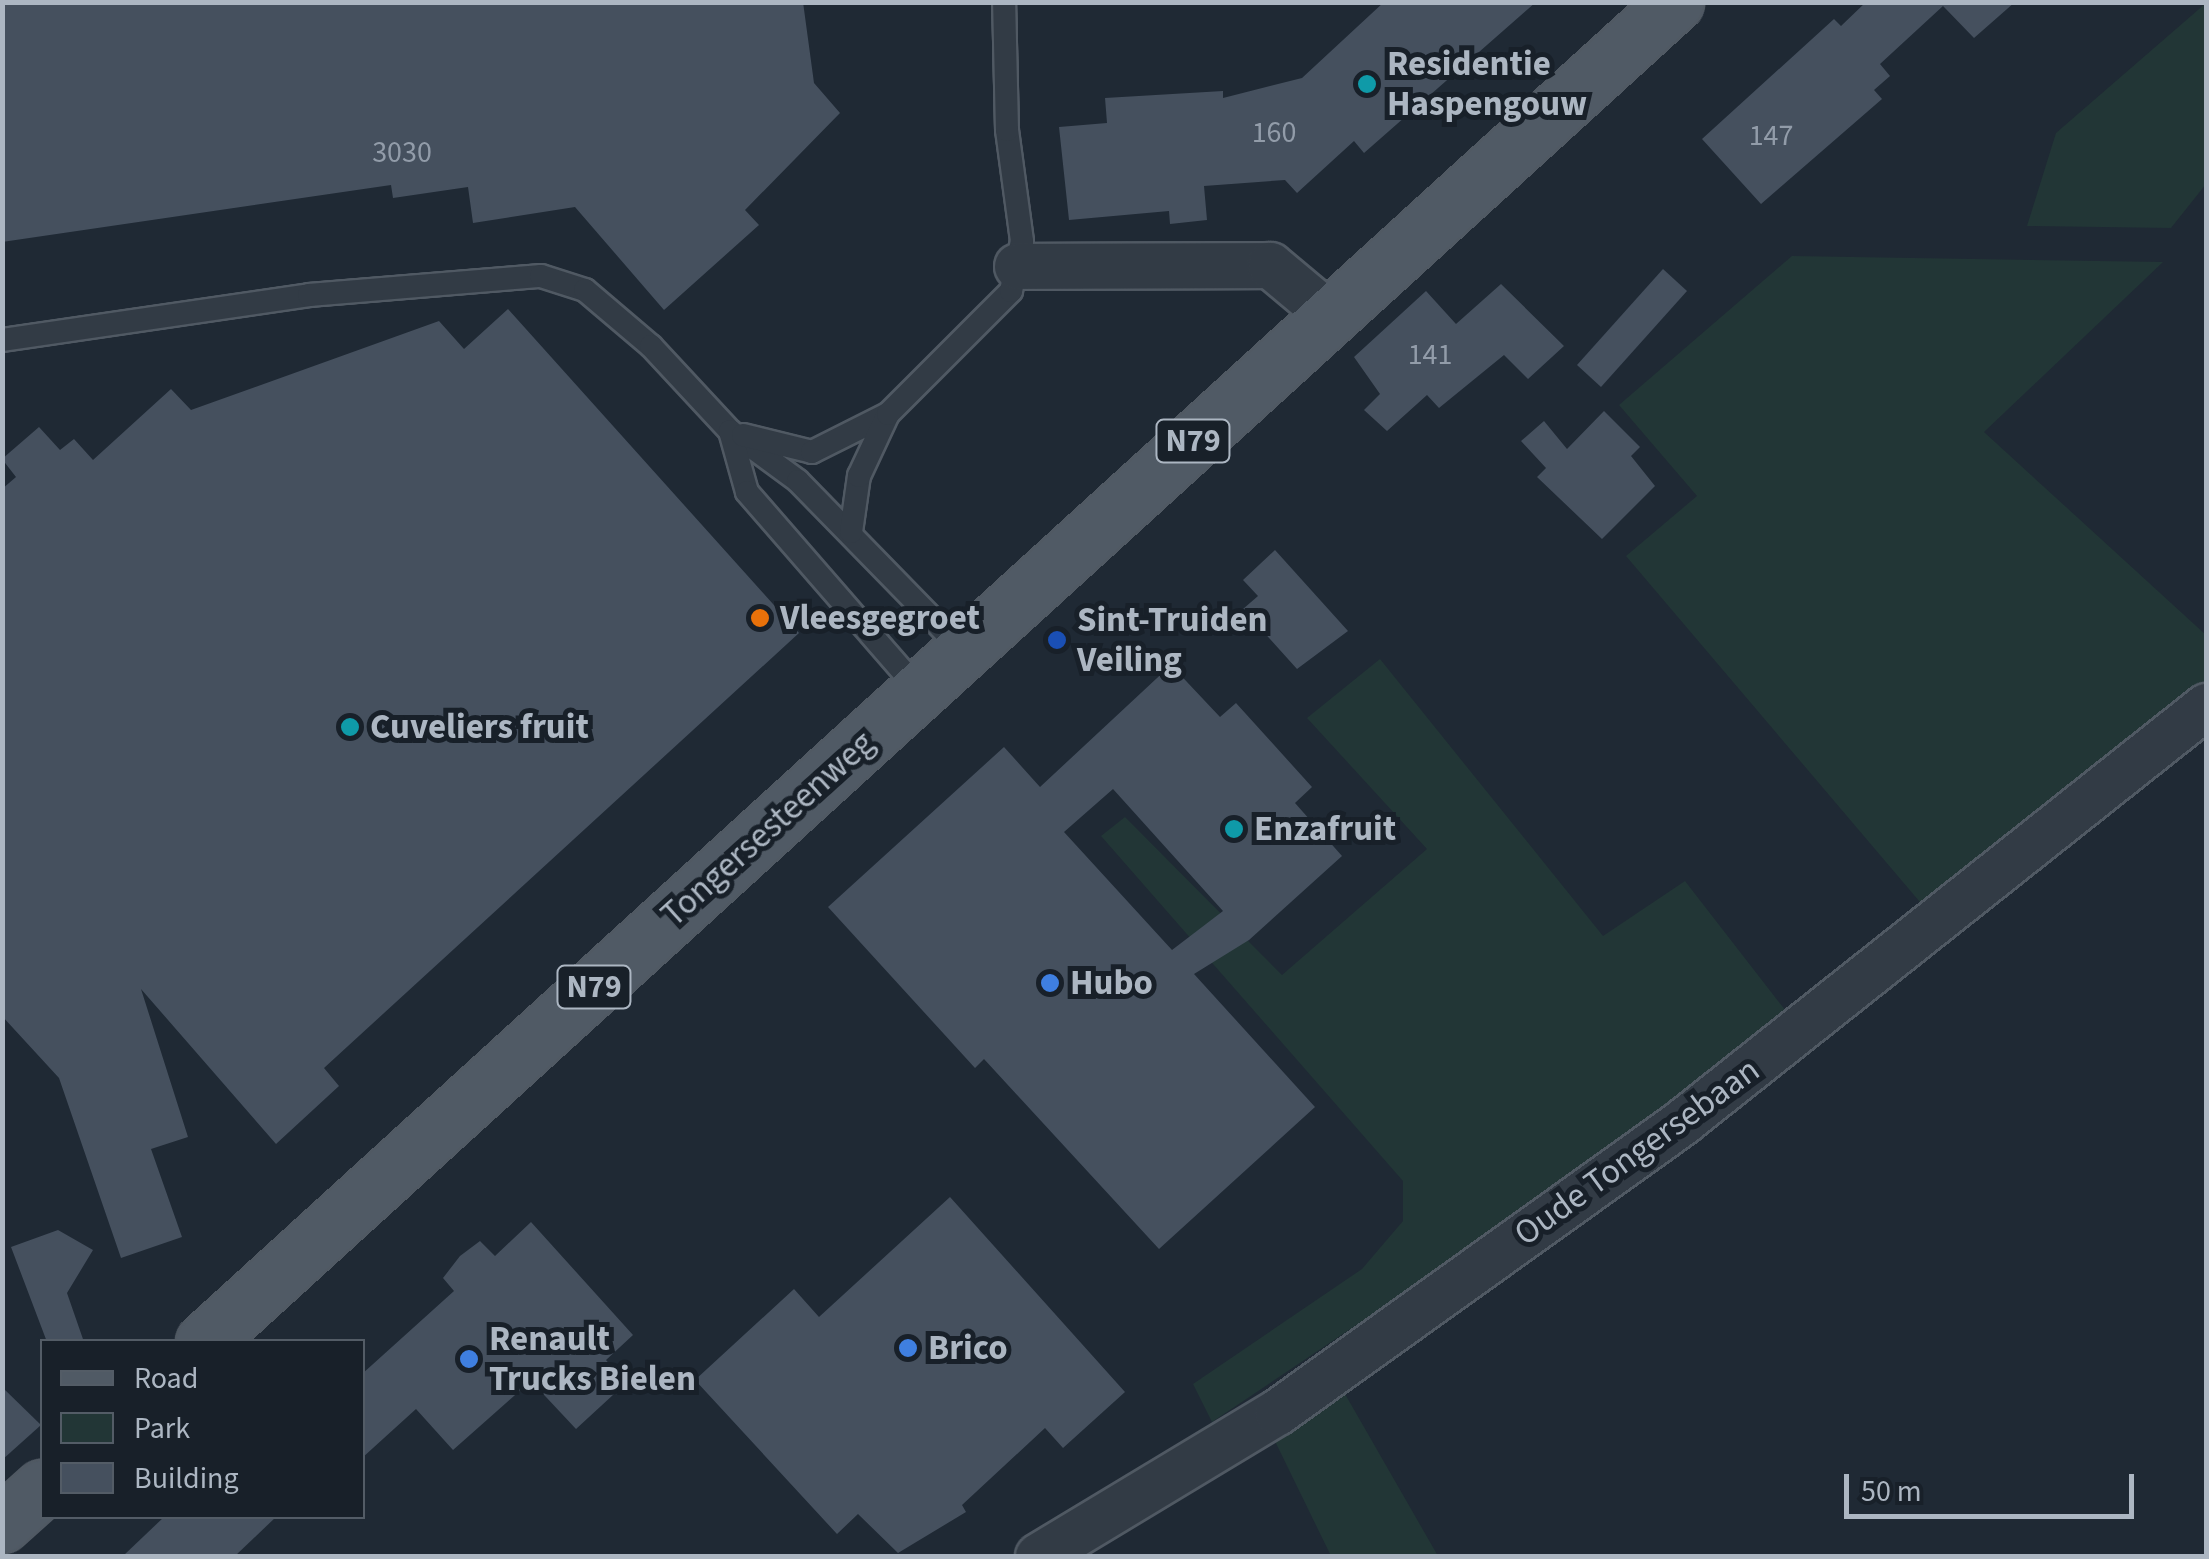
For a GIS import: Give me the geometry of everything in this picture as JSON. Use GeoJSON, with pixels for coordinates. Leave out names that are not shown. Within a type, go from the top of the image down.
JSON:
{"type":"FeatureCollection","features":[{"type":"Feature","properties":{"kind":"main road","name":"Tongersesteenweg"},"geometry":{"type":"LineString","coordinates":[[207,1339],[1675,2]]}},
{"type":"Feature","properties":{"kind":"main road"},"geometry":{"type":"LineString","coordinates":[[2,1524],[40,1490]]}},
{"type":"Feature","properties":{"kind":"street"},"geometry":{"type":"LineString","coordinates":[[1016,266],[1270,266],[1331,316]]}},
{"type":"Feature","properties":{"kind":"street","name":"Oude Tongersebaan"},"geometry":{"type":"LineString","coordinates":[[1038,1556],[1277,1412],[1683,1121],[2206,706]]}},
{"type":"Feature","properties":{"kind":"lane"},"geometry":{"type":"LineString","coordinates":[[730,431],[812,452],[888,414],[984,324],[1011,291],[1022,241],[1007,130],[1004,2]]}},
{"type":"Feature","properties":{"kind":"lane"},"geometry":{"type":"LineString","coordinates":[[2,340],[309,295],[541,276],[584,290],[651,346],[730,431],[852,532],[963,650]]}},
{"type":"Feature","properties":{"kind":"lane"},"geometry":{"type":"LineString","coordinates":[[852,532],[859,476],[888,414]]}},
{"type":"Feature","properties":{"kind":"lane"},"geometry":{"type":"LineString","coordinates":[[730,431],[747,492],[919,690]]}},
{"type":"Feature","properties":{"kind":"green space"},"geometry":{"type":"Polygon","coordinates":[[[2206,3],[2206,184],[2171,228],[2027,226],[2056,133],[2206,3]]]}},
{"type":"Feature","properties":{"kind":"green space"},"geometry":{"type":"Polygon","coordinates":[[[1792,256],[2163,262],[1984,432],[2206,635],[2206,685],[1925,908],[1626,556],[1697,496],[1619,405],[1792,256]]]}},
{"type":"Feature","properties":{"kind":"green space"},"geometry":{"type":"Polygon","coordinates":[[[1380,659],[1603,936],[1685,881],[1789,1015],[1523,1213],[1212,1422],[1193,1384],[1362,1269],[1403,1221],[1403,1181],[1101,836],[1125,817],[1282,975],[1427,849],[1307,718],[1380,659]]]}},
{"type":"Feature","properties":{"kind":"green space"},"geometry":{"type":"Polygon","coordinates":[[[1337,1380],[1438,1556],[1331,1556],[1270,1431],[1337,1380]]]}},
{"type":"Feature","properties":{"kind":"building"},"geometry":{"type":"Polygon","coordinates":[[[2,2],[803,2],[814,83],[840,113],[745,210],[759,225],[664,310],[575,207],[473,223],[468,187],[393,198],[391,185],[2,242],[2,2]]]}},
{"type":"Feature","properties":{"kind":"building"},"geometry":{"type":"Polygon","coordinates":[[[1384,2],[1536,2],[1364,153],[1354,141],[1297,193],[1285,180],[1204,186],[1207,220],[1170,224],[1169,211],[1069,220],[1059,127],[1107,123],[1105,98],[1223,91],[1223,98],[1302,78],[1384,2]]]}},
{"type":"Feature","properties":{"kind":"building"},"geometry":{"type":"Polygon","coordinates":[[[1866,2],[2015,2],[1974,38],[1943,6],[1880,64],[1890,76],[1874,90],[1882,99],[1761,204],[1702,139],[1834,19],[1841,26],[1866,2]]]}},
{"type":"Feature","properties":{"kind":"building"},"geometry":{"type":"Polygon","coordinates":[[[1663,269],[1687,291],[1601,387],[1577,365],[1663,269]]]}},
{"type":"Feature","properties":{"kind":"building"},"geometry":{"type":"Polygon","coordinates":[[[1501,284],[1564,346],[1528,379],[1504,355],[1439,408],[1427,395],[1387,431],[1364,410],[1380,394],[1354,357],[1426,291],[1456,324],[1501,284]]]}},
{"type":"Feature","properties":{"kind":"building","name":"Cuveliers fruit"},"geometry":{"type":"Polygon","coordinates":[[[508,309],[799,633],[324,1068],[339,1086],[276,1144],[141,989],[188,1137],[151,1149],[182,1237],[121,1258],[59,1078],[2,1016],[2,489],[16,477],[2,459],[39,427],[60,450],[74,439],[93,460],[171,389],[191,410],[439,321],[464,349],[508,309]]]}},
{"type":"Feature","properties":{"kind":"building"},"geometry":{"type":"Polygon","coordinates":[[[1604,411],[1640,447],[1631,456],[1655,486],[1602,539],[1537,477],[1546,468],[1521,441],[1544,421],[1567,449],[1604,411]]]}},
{"type":"Feature","properties":{"kind":"building"},"geometry":{"type":"Polygon","coordinates":[[[1275,550],[1348,631],[1297,669],[1243,609],[1258,596],[1243,580],[1275,550]]]}},
{"type":"Feature","properties":{"kind":"building","name":"Hubo"},"geometry":{"type":"Polygon","coordinates":[[[1171,665],[1220,717],[1236,703],[1312,787],[1295,803],[1342,856],[1249,940],[1194,974],[1315,1107],[1159,1249],[984,1059],[975,1068],[828,907],[1004,747],[1040,787],[1171,665]],[[1113,789],[1064,832],[1172,950],[1223,911],[1113,789]]]}},
{"type":"Feature","properties":{"kind":"building","name":"Brico"},"geometry":{"type":"Polygon","coordinates":[[[950,1197],[1125,1392],[1063,1448],[1045,1428],[962,1505],[966,1512],[898,1553],[858,1514],[837,1534],[695,1380],[794,1289],[819,1317],[950,1197]]]}},
{"type":"Feature","properties":{"kind":"building"},"geometry":{"type":"Polygon","coordinates":[[[531,1222],[633,1335],[606,1360],[626,1383],[576,1429],[531,1381],[453,1450],[416,1409],[365,1455],[365,1371],[454,1291],[443,1278],[460,1256],[480,1241],[495,1256],[531,1222]]]}},
{"type":"Feature","properties":{"kind":"building"},"geometry":{"type":"Polygon","coordinates":[[[58,1230],[93,1250],[67,1293],[83,1339],[46,1339],[11,1247],[58,1230]]]}},
{"type":"Feature","properties":{"kind":"building"},"geometry":{"type":"Polygon","coordinates":[[[2,1387],[40,1426],[2,1460],[2,1387]]]}},
{"type":"Feature","properties":{"kind":"building"},"geometry":{"type":"Polygon","coordinates":[[[162,1519],[274,1519],[235,1556],[123,1556],[162,1519]]]}},
{"type":"Feature","properties":{"kind":"place","name":"Residentie Haspengouw"},"geometry":{"type":"Point","coordinates":[1367,84]}},
{"type":"Feature","properties":{"kind":"place","name":"Vleesgegroet"},"geometry":{"type":"Point","coordinates":[760,618]}},
{"type":"Feature","properties":{"kind":"place","name":"Sint-Truiden Veiling"},"geometry":{"type":"Point","coordinates":[1057,640]}},
{"type":"Feature","properties":{"kind":"place","name":"Cuveliers fruit"},"geometry":{"type":"Point","coordinates":[350,727]}},
{"type":"Feature","properties":{"kind":"place","name":"Enzafruit"},"geometry":{"type":"Point","coordinates":[1234,829]}},
{"type":"Feature","properties":{"kind":"place","name":"Hubo"},"geometry":{"type":"Point","coordinates":[1050,983]}},
{"type":"Feature","properties":{"kind":"place","name":"Brico"},"geometry":{"type":"Point","coordinates":[908,1348]}},
{"type":"Feature","properties":{"kind":"place","name":"Renault Trucks Bielen"},"geometry":{"type":"Point","coordinates":[469,1359]}}]}
